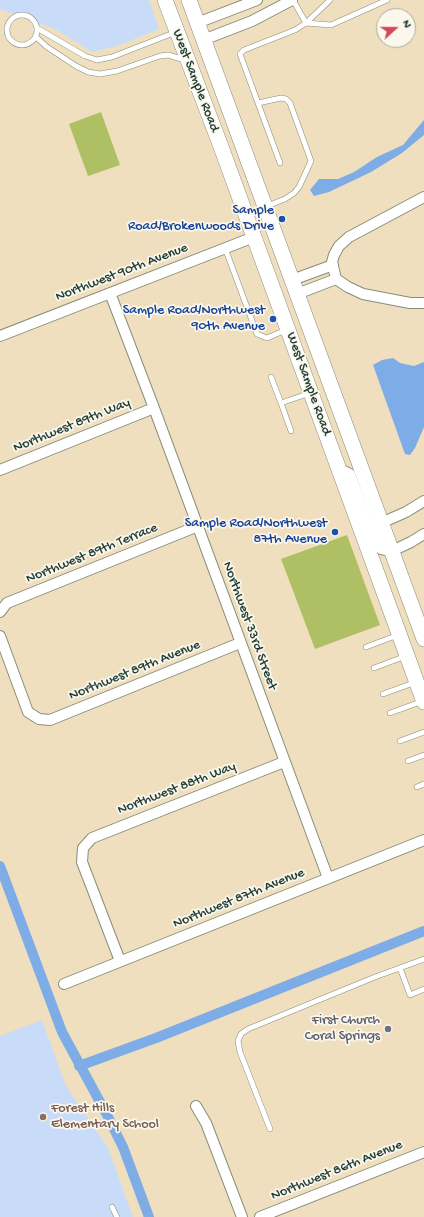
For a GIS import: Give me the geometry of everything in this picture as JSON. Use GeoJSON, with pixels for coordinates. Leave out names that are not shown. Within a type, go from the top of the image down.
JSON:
{"type":"FeatureCollection","features":[{"type":"Feature","properties":{"kind":"main road","name":"West Sample Road"},"geometry":{"type":"LineString","coordinates":[[165,0],[288,329],[310,393],[424,701]]}},
{"type":"Feature","properties":{"kind":"main road","name":"West Sample Road"},"geometry":{"type":"LineString","coordinates":[[189,0],[424,639]]}},
{"type":"Feature","properties":{"kind":"main road"},"geometry":{"type":"LineString","coordinates":[[204,103],[223,126],[247,192],[253,203],[265,207]]}},
{"type":"Feature","properties":{"kind":"main road"},"geometry":{"type":"LineString","coordinates":[[254,237],[263,239],[270,248],[302,332],[319,355]]}},
{"type":"Feature","properties":{"kind":"street"},"geometry":{"type":"LineString","coordinates":[[197,23],[257,0]]}},
{"type":"Feature","properties":{"kind":"street"},"geometry":{"type":"LineString","coordinates":[[203,40],[252,21],[293,0]]}},
{"type":"Feature","properties":{"kind":"street"},"geometry":{"type":"LineString","coordinates":[[424,197],[349,237],[339,246],[334,255],[333,265],[336,279],[363,294],[410,303],[424,303]]}},
{"type":"Feature","properties":{"kind":"street","name":"Northwest 90th Avenue"},"geometry":{"type":"LineString","coordinates":[[0,336],[254,237]]}},
{"type":"Feature","properties":{"kind":"street"},"geometry":{"type":"LineString","coordinates":[[295,287],[333,265]]}},
{"type":"Feature","properties":{"kind":"street"},"geometry":{"type":"LineString","coordinates":[[295,287],[336,279]]}},
{"type":"Feature","properties":{"kind":"street","name":"Northwest 33rd Street"},"geometry":{"type":"LineString","coordinates":[[110,293],[328,878]]}},
{"type":"Feature","properties":{"kind":"street","name":"Northwest 89th Way"},"geometry":{"type":"LineString","coordinates":[[0,470],[154,408]]}},
{"type":"Feature","properties":{"kind":"street"},"geometry":{"type":"LineString","coordinates":[[338,468],[350,474],[374,537],[381,549],[392,551],[424,534]]}},
{"type":"Feature","properties":{"kind":"street"},"geometry":{"type":"LineString","coordinates":[[381,523],[406,512],[424,501]]}},
{"type":"Feature","properties":{"kind":"street","name":"Northwest 89th Terrace"},"geometry":{"type":"LineString","coordinates":[[0,612],[7,603],[198,526]]}},
{"type":"Feature","properties":{"kind":"street","name":"Northwest 89th Avenue"},"geometry":{"type":"LineString","coordinates":[[0,636],[28,712],[39,720],[50,720],[240,643]]}},
{"type":"Feature","properties":{"kind":"street","name":"Northwest 88th Way"},"geometry":{"type":"LineString","coordinates":[[120,961],[82,862],[83,848],[92,838],[284,762]]}},
{"type":"Feature","properties":{"kind":"street","name":"Northwest 87th Avenue"},"geometry":{"type":"LineString","coordinates":[[64,984],[424,840]]}},
{"type":"Feature","properties":{"kind":"street"},"geometry":{"type":"LineString","coordinates":[[196,1106],[206,1123],[242,1217]]}},
{"type":"Feature","properties":{"kind":"street","name":"Northwest 86th Avenue"},"geometry":{"type":"LineString","coordinates":[[260,1217],[424,1152]]}},
{"type":"Feature","properties":{"kind":"lane"},"geometry":{"type":"LineString","coordinates":[[293,0],[306,23]]}},
{"type":"Feature","properties":{"kind":"lane"},"geometry":{"type":"LineString","coordinates":[[280,163],[240,54],[244,50],[295,30],[306,23],[330,0]]}},
{"type":"Feature","properties":{"kind":"lane"},"geometry":{"type":"LineString","coordinates":[[306,23],[331,26],[386,0]]}},
{"type":"Feature","properties":{"kind":"lane"},"geometry":{"type":"LineString","coordinates":[[37,28],[36,36],[29,44],[19,45],[11,40],[7,31],[10,21],[23,15],[32,19],[37,28],[85,56],[97,60],[112,57],[177,31]]}},
{"type":"Feature","properties":{"kind":"lane"},"geometry":{"type":"LineString","coordinates":[[36,36],[47,47],[76,66],[88,72],[100,74],[116,71],[160,56],[168,55],[187,60]]}},
{"type":"Feature","properties":{"kind":"lane"},"geometry":{"type":"LineString","coordinates":[[258,103],[281,98],[286,99],[290,104],[311,161],[299,187],[294,193],[285,199],[265,207]]}},
{"type":"Feature","properties":{"kind":"lane"},"geometry":{"type":"LineString","coordinates":[[225,248],[257,334],[267,338],[288,329]]}},
{"type":"Feature","properties":{"kind":"lane"},"geometry":{"type":"LineString","coordinates":[[271,377],[291,431]]}},
{"type":"Feature","properties":{"kind":"lane"},"geometry":{"type":"LineString","coordinates":[[281,404],[310,393]]}},
{"type":"Feature","properties":{"kind":"lane"},"geometry":{"type":"LineString","coordinates":[[366,647],[399,635]]}},
{"type":"Feature","properties":{"kind":"lane"},"geometry":{"type":"LineString","coordinates":[[374,668],[407,655]]}},
{"type":"Feature","properties":{"kind":"lane"},"geometry":{"type":"LineString","coordinates":[[383,694],[416,681]]}},
{"type":"Feature","properties":{"kind":"lane"},"geometry":{"type":"LineString","coordinates":[[390,714],[424,701]]}},
{"type":"Feature","properties":{"kind":"lane"},"geometry":{"type":"LineString","coordinates":[[400,741],[424,732]]}},
{"type":"Feature","properties":{"kind":"lane"},"geometry":{"type":"LineString","coordinates":[[408,761],[424,755]]}},
{"type":"Feature","properties":{"kind":"lane"},"geometry":{"type":"LineString","coordinates":[[417,787],[424,784]]}},
{"type":"Feature","properties":{"kind":"lane"},"geometry":{"type":"LineString","coordinates":[[270,1129],[240,1052],[238,1041],[241,1034],[248,1029],[424,959]]}},
{"type":"Feature","properties":{"kind":"lane"},"geometry":{"type":"LineString","coordinates":[[400,968],[410,995],[424,989]]}},
{"type":"Feature","properties":{"kind":"lane"},"geometry":{"type":"LineString","coordinates":[[112,1207],[116,1217]]}},
{"type":"Feature","properties":{"kind":"shaded area"},"geometry":{"type":"Polygon","coordinates":[[[0,0],[149,0],[159,29],[117,46],[92,52],[55,29],[0,9],[0,0]]]}},
{"type":"Feature","properties":{"kind":"shaded area","name":"Forest Hills Elementary School"},"geometry":{"type":"Polygon","coordinates":[[[42,1020],[66,1086],[108,1148],[133,1217],[0,1217],[0,1036],[42,1020]]]}},
{"type":"Feature","properties":{"kind":"green space"},"geometry":{"type":"Polygon","coordinates":[[[101,112],[120,165],[88,176],[69,124],[101,112]]]}},
{"type":"Feature","properties":{"kind":"green space"},"geometry":{"type":"Polygon","coordinates":[[[347,535],[380,625],[315,649],[281,559],[347,535]]]}},
{"type":"Feature","properties":{"kind":"water"},"geometry":{"type":"Polygon","coordinates":[[[424,120],[424,135],[402,153],[371,172],[329,192],[314,196],[310,190],[319,179],[338,179],[354,172],[377,157],[403,145],[424,120]]]}},
{"type":"Feature","properties":{"kind":"water"},"geometry":{"type":"Polygon","coordinates":[[[393,358],[400,363],[414,366],[424,362],[424,427],[415,448],[410,455],[405,454],[373,365],[382,360],[393,358]]]}},
{"type":"Feature","properties":{"kind":"waterway"},"geometry":{"type":"LineString","coordinates":[[0,866],[62,1032],[123,1147],[149,1217]]}},
{"type":"Feature","properties":{"kind":"waterway"},"geometry":{"type":"LineString","coordinates":[[79,1066],[156,1038],[424,931]]}},
{"type":"Feature","properties":{"kind":"place","name":"Sample Road/Brokenwoods Drive"},"geometry":{"type":"Point","coordinates":[282,219]}},
{"type":"Feature","properties":{"kind":"place","name":"Sample Road/Northwest 90th Avenue"},"geometry":{"type":"Point","coordinates":[273,319]}},
{"type":"Feature","properties":{"kind":"place","name":"Sample Road/Northwest 87th Avenue"},"geometry":{"type":"Point","coordinates":[335,532]}},
{"type":"Feature","properties":{"kind":"place","name":"First Church Coral Springs"},"geometry":{"type":"Point","coordinates":[388,1029]}},
{"type":"Feature","properties":{"kind":"place","name":"Forest Hills Elementary School"},"geometry":{"type":"Point","coordinates":[43,1117]}}]}
